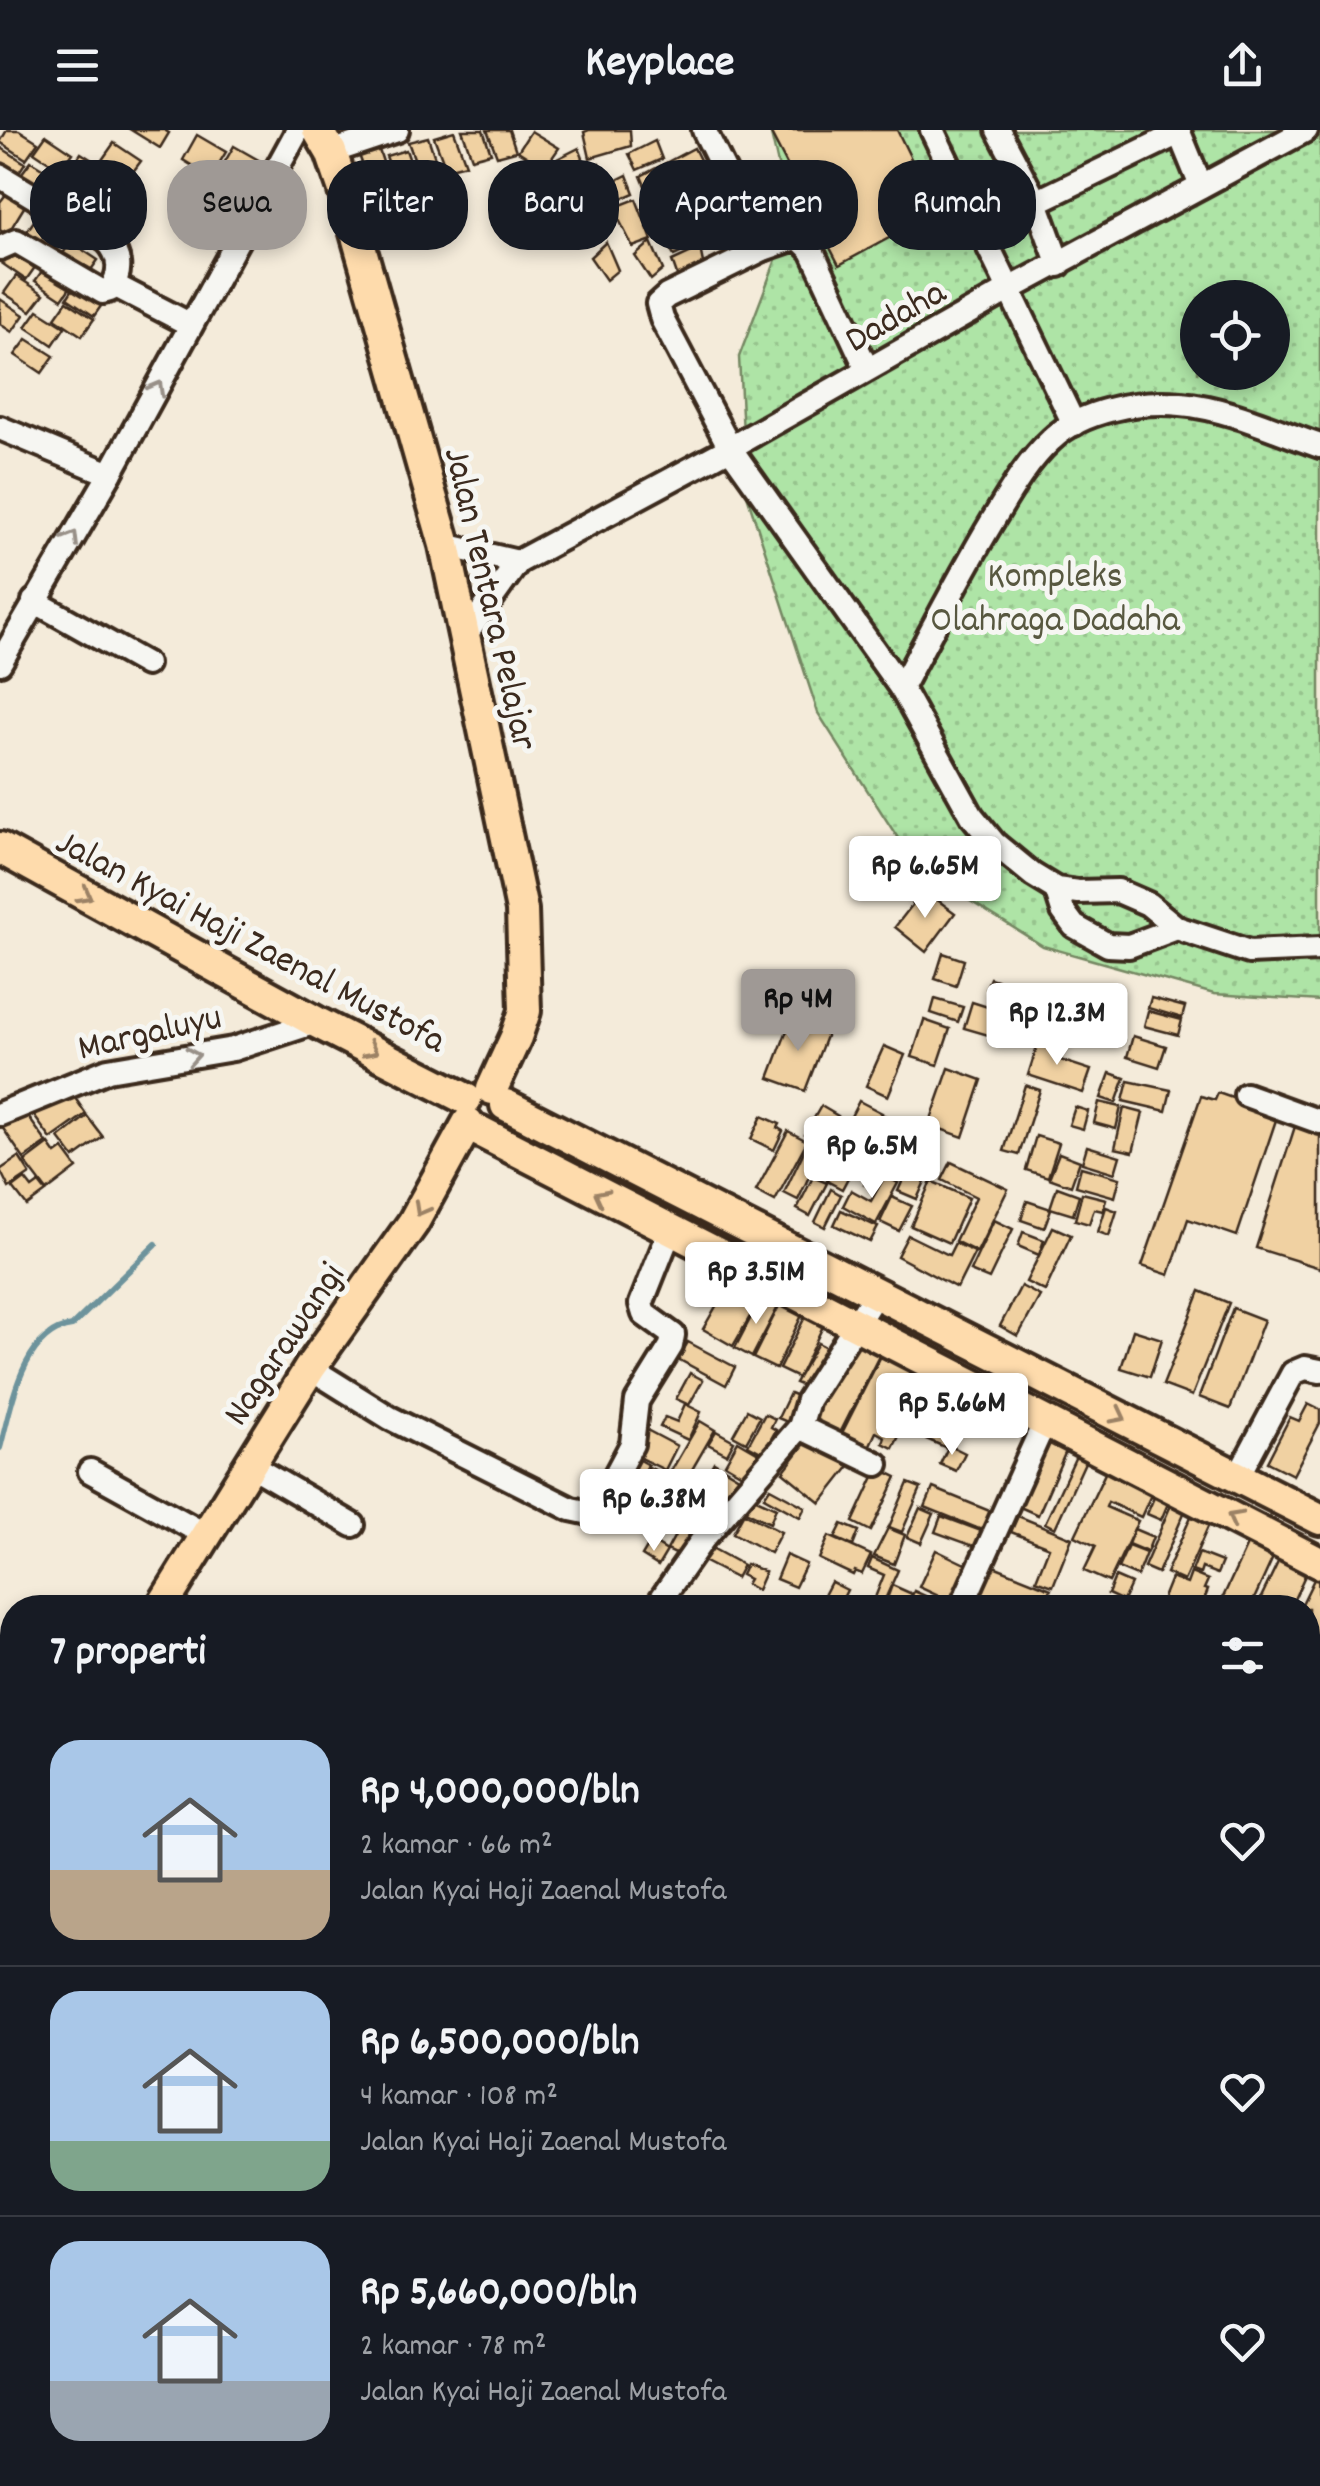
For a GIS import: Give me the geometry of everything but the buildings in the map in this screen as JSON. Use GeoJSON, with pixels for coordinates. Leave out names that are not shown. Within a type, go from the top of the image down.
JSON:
{"type":"FeatureCollection","features":[{"type":"Feature","properties":{"kind":"main road","name":"Jalan Tentara Pelajar"},"geometry":{"type":"LineString","coordinates":[[324,141],[445,545],[522,910],[524,1011],[482,1110]]}},
{"type":"Feature","properties":{"kind":"main road","name":"Jalan Kyai Haji Zaenal Mustofa"},"geometry":{"type":"LineString","coordinates":[[0,848],[482,1110],[876,1293],[1320,1519]]}},
{"type":"Feature","properties":{"kind":"main road","name":"Jalan Kyai Haji Zaenal Mustofa"},"geometry":{"type":"LineString","coordinates":[[482,1110],[670,1231],[1320,1563]]}},
{"type":"Feature","properties":{"kind":"main road","name":"Nagarawangi"},"geometry":{"type":"LineString","coordinates":[[168,1595],[310,1368],[413,1223],[482,1110]]}},
{"type":"Feature","properties":{"kind":"main road"},"geometry":{"type":"LineString","coordinates":[[1194,1497],[1226,1470]]}},
{"type":"Feature","properties":{"kind":"street"},"geometry":{"type":"LineString","coordinates":[[0,664],[110,474],[298,130]]}},
{"type":"Feature","properties":{"kind":"street"},"geometry":{"type":"LineString","coordinates":[[324,141],[397,130]]}},
{"type":"Feature","properties":{"kind":"street"},"geometry":{"type":"LineString","coordinates":[[704,130],[719,160]]}},
{"type":"Feature","properties":{"kind":"street"},"geometry":{"type":"LineString","coordinates":[[932,130],[947,160]]}},
{"type":"Feature","properties":{"kind":"street"},"geometry":{"type":"LineString","coordinates":[[998,130],[1014,160]]}},
{"type":"Feature","properties":{"kind":"street","name":"Dadaha"},"geometry":{"type":"LineString","coordinates":[[464,637],[518,562],[1306,130]]}},
{"type":"Feature","properties":{"kind":"street"},"geometry":{"type":"LineString","coordinates":[[1058,265],[1036,202],[1179,131],[1201,186]]}},
{"type":"Feature","properties":{"kind":"street"},"geometry":{"type":"LineString","coordinates":[[0,176],[107,242],[118,258],[114,285],[106,291],[94,289],[14,240],[0,248]]}},
{"type":"Feature","properties":{"kind":"street"},"geometry":{"type":"LineString","coordinates":[[761,250],[667,296],[658,304],[662,319],[730,448],[901,688],[972,816],[1010,857],[1056,889],[1118,892],[1148,904],[1177,928],[1249,952],[1320,949]]}},
{"type":"Feature","properties":{"kind":"street"},"geometry":{"type":"LineString","coordinates":[[810,250],[867,368]]}},
{"type":"Feature","properties":{"kind":"street"},"geometry":{"type":"LineString","coordinates":[[992,250],[1074,424]]}},
{"type":"Feature","properties":{"kind":"street"},"geometry":{"type":"LineString","coordinates":[[114,285],[191,325]]}},
{"type":"Feature","properties":{"kind":"street"},"geometry":{"type":"LineString","coordinates":[[901,688],[1011,490],[1052,438],[1074,424],[1108,411],[1146,404],[1182,404],[1214,410],[1320,446]]}},
{"type":"Feature","properties":{"kind":"street"},"geometry":{"type":"LineString","coordinates":[[0,428],[110,474]]}},
{"type":"Feature","properties":{"kind":"street"},"geometry":{"type":"LineString","coordinates":[[445,545],[518,562]]}},
{"type":"Feature","properties":{"kind":"street"},"geometry":{"type":"LineString","coordinates":[[34,601],[146,664]]}},
{"type":"Feature","properties":{"kind":"street"},"geometry":{"type":"LineString","coordinates":[[1056,889],[1063,911],[1074,926],[1108,945],[1129,946],[1177,928]]}},
{"type":"Feature","properties":{"kind":"street","name":"Margaluyu"},"geometry":{"type":"LineString","coordinates":[[0,1114],[108,1070],[233,1048],[316,1022]]}},
{"type":"Feature","properties":{"kind":"street"},"geometry":{"type":"LineString","coordinates":[[1246,1095],[1320,1122]]}},
{"type":"Feature","properties":{"kind":"street"},"geometry":{"type":"LineString","coordinates":[[310,1368],[420,1434],[572,1509],[590,1513],[598,1508],[632,1444],[637,1400],[671,1346],[673,1335],[644,1314],[641,1304],[670,1231]]}},
{"type":"Feature","properties":{"kind":"street"},"geometry":{"type":"LineString","coordinates":[[664,1595],[703,1540],[800,1427],[808,1400],[876,1293]]}},
{"type":"Feature","properties":{"kind":"street"},"geometry":{"type":"LineString","coordinates":[[1226,1470],[1293,1373],[1305,1368],[1320,1371]]}},
{"type":"Feature","properties":{"kind":"street"},"geometry":{"type":"LineString","coordinates":[[968,1595],[1044,1421]]}},
{"type":"Feature","properties":{"kind":"street"},"geometry":{"type":"LineString","coordinates":[[800,1427],[877,1464]]}},
{"type":"Feature","properties":{"kind":"street"},"geometry":{"type":"LineString","coordinates":[[248,1464],[354,1525]]}},
{"type":"Feature","properties":{"kind":"street"},"geometry":{"type":"LineString","coordinates":[[90,1471],[204,1534]]}},
{"type":"Feature","properties":{"kind":"green space","name":"Kompleks Olahraga Dadaha"},"geometry":{"type":"Polygon","coordinates":[[[770,130],[1320,130],[1320,1001],[1214,994],[1043,946],[917,868],[818,713],[746,492],[739,357],[780,250],[858,250],[858,160],[777,160],[770,130]]]}},
{"type":"Feature","properties":{"kind":"waterway"},"geometry":{"type":"LineString","coordinates":[[0,1448],[21,1374],[41,1342],[55,1331],[72,1326],[156,1244]]}}]}
